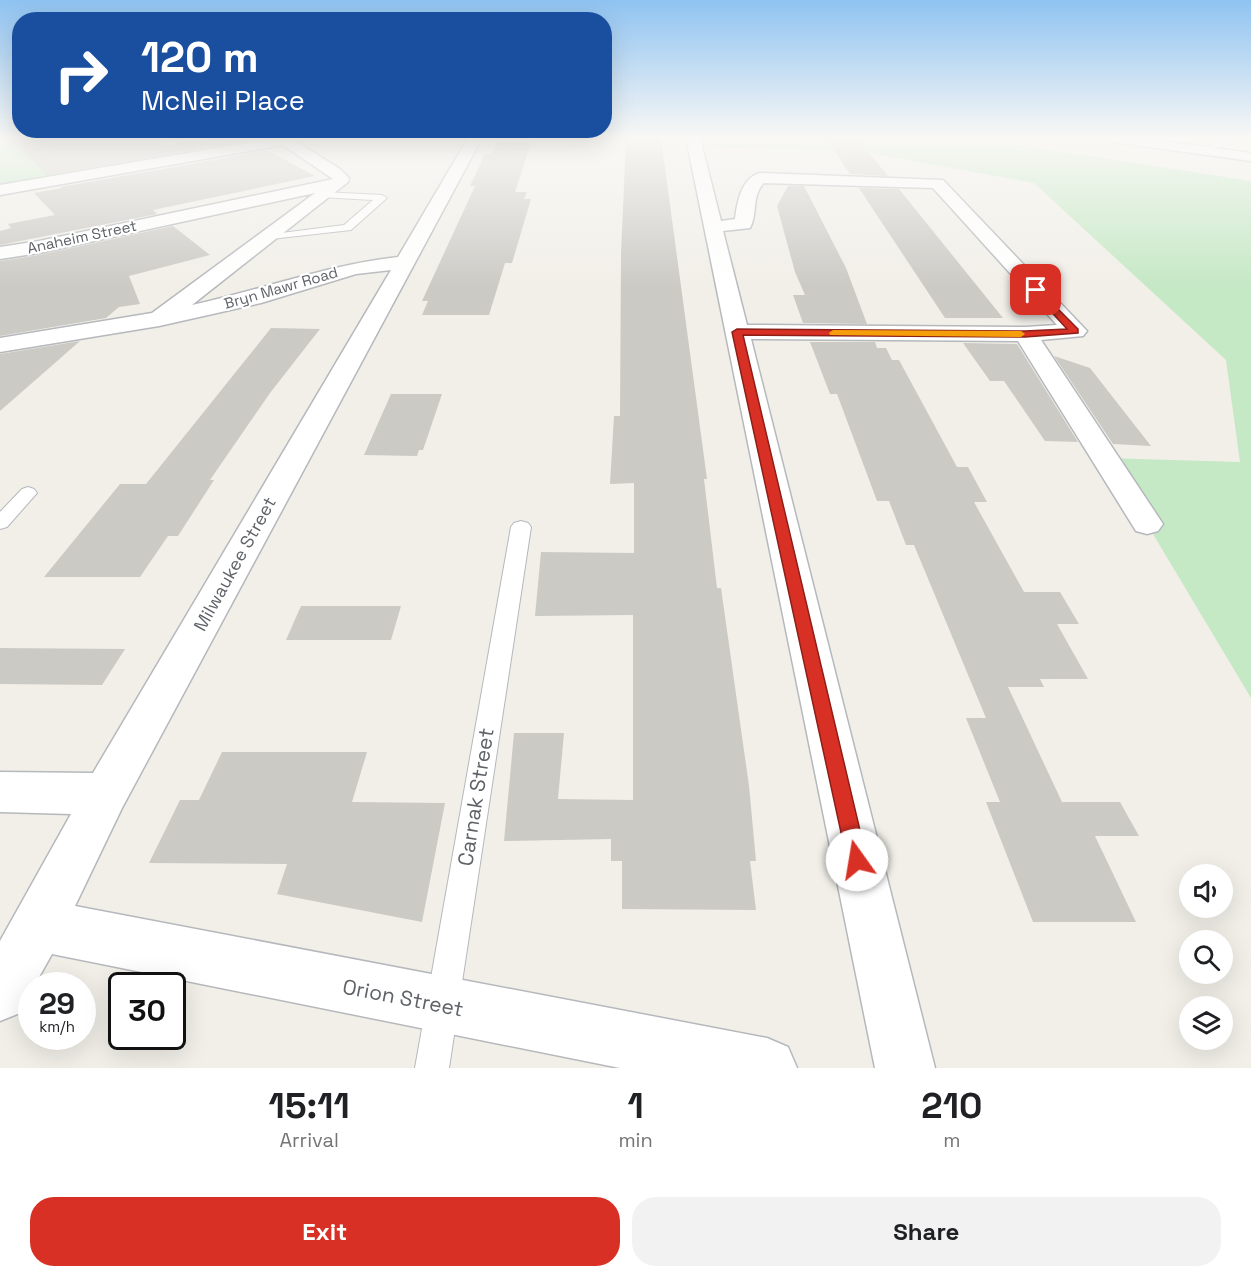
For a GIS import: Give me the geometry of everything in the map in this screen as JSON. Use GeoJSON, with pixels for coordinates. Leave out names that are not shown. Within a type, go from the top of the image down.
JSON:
{"type":"FeatureCollection","features":[{"type":"Feature","properties":{"kind":"street","name":"Anaheim Street"},"geometry":{"type":"LineString","coordinates":[[0,253],[39,247],[306,188]]}},
{"type":"Feature","properties":{"kind":"street","name":"Bryn Mawr Road"},"geometry":{"type":"LineString","coordinates":[[159,319],[332,188]]}},
{"type":"Feature","properties":{"kind":"street","name":"Milwaukee Street"},"geometry":{"type":"LineString","coordinates":[[0,993],[39,925],[106,794],[446,188]]}},
{"type":"Feature","properties":{"kind":"street"},"geometry":{"type":"LineString","coordinates":[[704,188],[905,1068]]}},
{"type":"Feature","properties":{"kind":"street"},"geometry":{"type":"LineString","coordinates":[[713,227],[744,224],[746,203],[752,188]]}},
{"type":"Feature","properties":{"kind":"street"},"geometry":{"type":"LineString","coordinates":[[737,332],[1025,334],[1074,331],[941,188]]}},
{"type":"Feature","properties":{"kind":"street","name":"Bryn Mawr Road"},"geometry":{"type":"LineString","coordinates":[[0,345],[159,319],[253,298],[355,268],[404,262]]}},
{"type":"Feature","properties":{"kind":"street"},"geometry":{"type":"LineString","coordinates":[[1025,334],[1147,524]]}},
{"type":"Feature","properties":{"kind":"street"},"geometry":{"type":"LineString","coordinates":[[0,792],[106,794]]}},
{"type":"Feature","properties":{"kind":"street","name":"Orion Street"},"geometry":{"type":"LineString","coordinates":[[39,925],[767,1068]]}},
{"type":"Feature","properties":{"kind":"lane"},"geometry":{"type":"LineString","coordinates":[[266,238],[347,228],[382,198],[323,195]]}},
{"type":"Feature","properties":{"kind":"lane"},"geometry":{"type":"LineString","coordinates":[[0,523],[27,493]]}},
{"type":"Feature","properties":{"kind":"lane","name":"Carnak Street"},"geometry":{"type":"LineString","coordinates":[[432,1068],[521,527]]}},
{"type":"Feature","properties":{"kind":"green space"},"geometry":{"type":"Polygon","coordinates":[[[1039,188],[1251,188],[1251,698],[1147,524],[1104,458],[1240,462],[1226,360],[1039,188]]]}},
{"type":"Feature","properties":{"kind":"building"},"geometry":{"type":"Polygon","coordinates":[[[62,188],[259,188],[153,210],[157,214],[0,245],[0,231],[11,228],[8,224],[55,215],[34,193],[62,188]]]}},
{"type":"Feature","properties":{"kind":"building"},"geometry":{"type":"Polygon","coordinates":[[[474,188],[516,188],[515,192],[527,192],[524,199],[531,199],[512,263],[505,263],[489,315],[422,315],[428,301],[422,301],[474,188]]]}},
{"type":"Feature","properties":{"kind":"building"},"geometry":{"type":"Polygon","coordinates":[[[624,188],[668,188],[707,479],[704,479],[717,588],[721,588],[749,786],[756,861],[750,861],[756,910],[622,909],[622,861],[611,861],[611,839],[504,841],[514,733],[564,733],[558,799],[633,800],[633,615],[535,616],[541,552],[634,553],[634,483],[610,484],[614,416],[620,416],[624,188]]]}},
{"type":"Feature","properties":{"kind":"building"},"geometry":{"type":"Polygon","coordinates":[[[787,188],[805,188],[846,268],[867,324],[803,323],[793,295],[805,295],[795,272],[777,206],[787,188]]]}},
{"type":"Feature","properties":{"kind":"building"},"geometry":{"type":"Polygon","coordinates":[[[859,188],[899,189],[1003,318],[945,318],[859,188]]]}},
{"type":"Feature","properties":{"kind":"building"},"geometry":{"type":"Polygon","coordinates":[[[173,226],[210,255],[129,276],[140,304],[119,307],[106,318],[0,336],[0,261],[39,255],[173,226]]]}},
{"type":"Feature","properties":{"kind":"building"},"geometry":{"type":"Polygon","coordinates":[[[271,328],[320,329],[270,393],[210,480],[214,480],[178,536],[168,536],[140,577],[44,577],[120,484],[146,484],[271,328]]]}},
{"type":"Feature","properties":{"kind":"building"},"geometry":{"type":"Polygon","coordinates":[[[80,341],[0,411],[0,354],[80,341]]]}},
{"type":"Feature","properties":{"kind":"building"},"geometry":{"type":"Polygon","coordinates":[[[810,342],[875,342],[877,348],[886,348],[892,360],[899,360],[957,467],[968,467],[987,502],[974,502],[1024,592],[1060,592],[1079,624],[1057,624],[1088,679],[1040,679],[1044,687],[1008,687],[1062,802],[1120,802],[1139,836],[1095,836],[1136,922],[1033,922],[986,802],[1000,802],[966,718],[986,718],[914,545],[906,545],[889,501],[877,501],[837,394],[830,394],[810,342]]]}},
{"type":"Feature","properties":{"kind":"building"},"geometry":{"type":"Polygon","coordinates":[[[963,343],[1017,344],[1078,442],[1045,441],[1004,381],[990,381],[963,343]]]}},
{"type":"Feature","properties":{"kind":"building"},"geometry":{"type":"Polygon","coordinates":[[[1054,356],[1090,368],[1151,446],[1113,444],[1054,356]]]}},
{"type":"Feature","properties":{"kind":"building"},"geometry":{"type":"Polygon","coordinates":[[[391,394],[442,394],[423,450],[419,450],[417,456],[364,455],[391,394]]]}},
{"type":"Feature","properties":{"kind":"building"},"geometry":{"type":"Polygon","coordinates":[[[301,606],[401,606],[391,640],[286,640],[301,606]]]}},
{"type":"Feature","properties":{"kind":"building"},"geometry":{"type":"Polygon","coordinates":[[[0,648],[125,649],[102,685],[0,684],[0,648]]]}},
{"type":"Feature","properties":{"kind":"building"},"geometry":{"type":"Polygon","coordinates":[[[222,752],[367,752],[352,802],[445,803],[422,922],[277,894],[287,864],[149,863],[180,800],[199,800],[222,752]]]}},
{"type":"Feature","properties":{"kind":"slow traffic"},"geometry":{"type":"LineString","coordinates":[[833,333],[1021,334]]}},
{"type":"Feature","properties":{"kind":"route"},"geometry":{"type":"LineString","coordinates":[[857,860],[737,332],[1025,334],[1074,331],[1036,290]]}}]}
